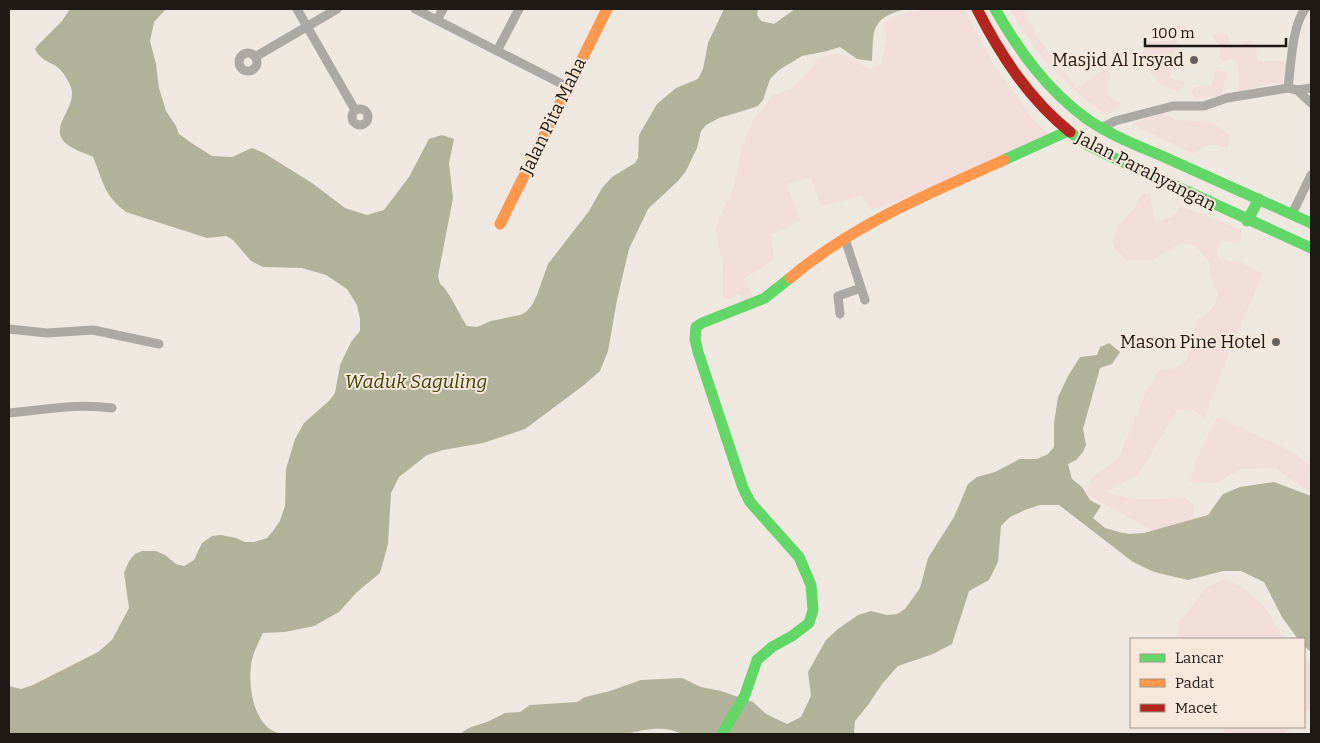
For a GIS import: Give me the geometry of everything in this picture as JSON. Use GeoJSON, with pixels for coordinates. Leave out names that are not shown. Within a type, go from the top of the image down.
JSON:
{"type":"FeatureCollection","features":[{"type":"Feature","properties":{"kind":"street"},"geometry":{"type":"LineString","coordinates":[[297,9],[355,110]]}},
{"type":"Feature","properties":{"kind":"street"},"geometry":{"type":"LineString","coordinates":[[255,57],[306,25],[337,9]]}},
{"type":"Feature","properties":{"kind":"street"},"geometry":{"type":"LineString","coordinates":[[414,9],[568,87]]}},
{"type":"Feature","properties":{"kind":"street"},"geometry":{"type":"LineString","coordinates":[[437,20],[443,9]]}},
{"type":"Feature","properties":{"kind":"street"},"geometry":{"type":"LineString","coordinates":[[497,51],[519,9]]}},
{"type":"Feature","properties":{"kind":"street","name":"Jalan Pita Maha"},"geometry":{"type":"LineString","coordinates":[[500,224],[607,9]]}},
{"type":"Feature","properties":{"kind":"street"},"geometry":{"type":"LineString","coordinates":[[1288,88],[1297,27],[1301,14],[1305,9]]}},
{"type":"Feature","properties":{"kind":"street","name":"Jalan Parahyangan"},"geometry":{"type":"LineString","coordinates":[[995,10],[1030,62],[1051,88],[1088,120],[1101,128],[1311,223]]}},
{"type":"Feature","properties":{"kind":"street","name":"Jalan Parahyangan"},"geometry":{"type":"LineString","coordinates":[[980,14],[993,41],[1025,88],[1044,109],[1072,134],[1119,160],[1311,248]]}},
{"type":"Feature","properties":{"kind":"street"},"geometry":{"type":"LineString","coordinates":[[1101,128],[1115,121],[1173,106],[1204,106],[1226,98],[1288,88],[1297,90],[1311,88]]}},
{"type":"Feature","properties":{"kind":"street"},"geometry":{"type":"LineString","coordinates":[[1297,90],[1311,103]]}},
{"type":"Feature","properties":{"kind":"street"},"geometry":{"type":"LineString","coordinates":[[722,734],[744,695],[757,660],[772,647],[792,636],[809,623],[813,610],[813,596],[799,557],[750,502],[743,488],[698,352],[694,333],[696,327],[765,298],[810,262],[885,214],[1072,134],[1088,120]]}},
{"type":"Feature","properties":{"kind":"street"},"geometry":{"type":"LineString","coordinates":[[1292,214],[1311,175]]}},
{"type":"Feature","properties":{"kind":"street"},"geometry":{"type":"LineString","coordinates":[[1247,220],[1259,199]]}},
{"type":"Feature","properties":{"kind":"street"},"geometry":{"type":"LineString","coordinates":[[845,239],[865,300]]}},
{"type":"Feature","properties":{"kind":"street"},"geometry":{"type":"LineString","coordinates":[[840,314],[838,296],[861,288]]}},
{"type":"Feature","properties":{"kind":"street"},"geometry":{"type":"LineString","coordinates":[[9,328],[47,333],[93,330],[159,344]]}},
{"type":"Feature","properties":{"kind":"street"},"geometry":{"type":"LineString","coordinates":[[9,413],[71,406],[112,408]]}},
{"type":"Feature","properties":{"kind":"shaded area"},"geometry":{"type":"Polygon","coordinates":[[[964,9],[994,66],[1032,118],[1050,136],[935,187],[871,210],[862,196],[821,206],[811,178],[786,184],[801,220],[771,235],[774,259],[744,279],[753,296],[742,302],[739,294],[730,299],[723,298],[723,266],[716,229],[733,189],[743,144],[753,122],[772,96],[793,88],[813,66],[815,60],[824,56],[838,54],[870,69],[881,64],[887,37],[883,24],[899,15],[912,11],[964,9]]]}},
{"type":"Feature","properties":{"kind":"shaded area"},"geometry":{"type":"Polygon","coordinates":[[[1010,9],[1023,9],[1047,50],[1077,88],[1107,68],[1111,73],[1106,90],[1111,98],[1120,103],[1120,108],[1105,114],[1076,91],[1040,54],[1010,9]]]}},
{"type":"Feature","properties":{"kind":"shaded area"},"geometry":{"type":"Polygon","coordinates":[[[1182,25],[1188,31],[1185,36],[1178,36],[1170,78],[1184,82],[1184,87],[1178,92],[1161,85],[1139,60],[1147,42],[1170,41],[1173,27],[1182,25]]]}},
{"type":"Feature","properties":{"kind":"shaded area"},"geometry":{"type":"Polygon","coordinates":[[[1216,34],[1228,35],[1230,44],[1237,46],[1250,40],[1258,47],[1256,55],[1258,61],[1283,61],[1286,64],[1283,83],[1272,83],[1237,92],[1239,84],[1238,63],[1231,59],[1223,61],[1220,58],[1220,45],[1213,36],[1216,34]]]}},
{"type":"Feature","properties":{"kind":"shaded area"},"geometry":{"type":"Polygon","coordinates":[[[1216,70],[1228,72],[1221,95],[1196,98],[1191,93],[1194,87],[1211,86],[1216,70]]]}},
{"type":"Feature","properties":{"kind":"shaded area"},"geometry":{"type":"Polygon","coordinates":[[[1159,114],[1170,116],[1175,120],[1211,122],[1232,137],[1227,148],[1209,145],[1193,154],[1132,124],[1159,114]]]}},
{"type":"Feature","properties":{"kind":"shaded area"},"geometry":{"type":"Polygon","coordinates":[[[1143,193],[1150,195],[1155,221],[1167,219],[1176,213],[1180,206],[1242,230],[1240,242],[1222,240],[1216,253],[1218,258],[1236,263],[1238,261],[1263,273],[1204,418],[1193,410],[1178,409],[1138,475],[1107,491],[1135,499],[1185,497],[1194,506],[1193,523],[1162,536],[1085,493],[1093,477],[1119,457],[1146,392],[1160,369],[1174,369],[1186,361],[1197,320],[1214,306],[1217,297],[1210,273],[1210,263],[1195,245],[1180,244],[1153,260],[1127,260],[1116,250],[1112,241],[1121,222],[1135,207],[1143,193]]]}},
{"type":"Feature","properties":{"kind":"shaded area"},"geometry":{"type":"Polygon","coordinates":[[[1217,417],[1295,453],[1311,467],[1311,493],[1275,468],[1240,469],[1217,483],[1189,482],[1197,459],[1217,417]]]}},
{"type":"Feature","properties":{"kind":"shaded area"},"geometry":{"type":"Polygon","coordinates":[[[1225,579],[1253,595],[1266,609],[1285,638],[1177,638],[1178,623],[1208,586],[1225,579]]]}},
{"type":"Feature","properties":{"kind":"shaded area"},"geometry":{"type":"Polygon","coordinates":[[[1305,659],[1311,665],[1311,708],[1305,714],[1305,659]]]}},
{"type":"Feature","properties":{"kind":"shaded area"},"geometry":{"type":"Polygon","coordinates":[[[1223,728],[1291,728],[1284,734],[1225,734],[1223,728]]]}},
{"type":"Feature","properties":{"kind":"water","name":"Waduk Saguling"},"geometry":{"type":"Polygon","coordinates":[[[70,9],[166,9],[154,22],[150,41],[156,64],[159,88],[166,111],[179,134],[212,156],[232,157],[252,148],[264,153],[312,183],[345,208],[367,215],[384,210],[409,177],[429,139],[442,135],[454,139],[449,163],[453,198],[438,276],[440,284],[451,297],[467,326],[477,327],[491,321],[520,315],[526,312],[532,305],[548,264],[589,211],[602,188],[612,177],[635,163],[638,158],[639,135],[657,104],[676,88],[698,79],[703,69],[708,43],[724,9],[758,9],[757,15],[761,21],[774,24],[795,9],[905,9],[885,17],[876,27],[872,61],[857,59],[840,47],[802,56],[779,70],[770,79],[763,100],[758,106],[719,118],[706,125],[701,131],[697,148],[686,171],[648,209],[629,249],[608,351],[600,371],[525,429],[483,443],[443,450],[427,455],[399,477],[391,493],[388,544],[380,573],[357,592],[339,612],[314,626],[285,632],[263,633],[252,662],[250,676],[252,697],[255,708],[265,725],[273,731],[282,734],[9,734],[9,686],[21,689],[33,685],[98,652],[112,640],[129,608],[124,573],[129,561],[135,554],[142,551],[156,551],[165,555],[176,564],[184,566],[194,560],[202,543],[212,536],[221,535],[245,542],[254,542],[267,538],[280,521],[285,506],[286,469],[295,439],[304,423],[330,400],[335,393],[340,365],[351,342],[360,331],[357,305],[347,289],[326,275],[302,268],[263,267],[251,261],[233,240],[226,236],[207,238],[126,212],[118,206],[108,194],[93,157],[71,147],[62,138],[60,132],[61,124],[71,101],[70,85],[60,70],[41,57],[35,49],[62,21],[70,9]]]}},
{"type":"Feature","properties":{"kind":"water"},"geometry":{"type":"Polygon","coordinates":[[[1109,343],[1120,352],[1112,364],[1100,368],[1083,429],[1086,445],[1076,460],[1068,464],[1072,479],[1082,487],[1090,500],[1101,506],[1093,518],[1105,528],[1129,534],[1144,533],[1208,515],[1223,494],[1240,487],[1274,482],[1311,496],[1311,652],[1305,647],[1305,638],[1297,638],[1282,617],[1264,582],[1241,571],[1223,571],[1188,580],[1154,572],[1133,562],[1059,505],[1040,505],[1010,517],[1001,526],[998,562],[989,580],[969,591],[952,644],[933,654],[898,666],[882,684],[855,721],[855,734],[682,734],[676,731],[648,729],[627,734],[459,734],[505,713],[520,712],[530,705],[577,702],[585,697],[610,691],[641,680],[682,678],[701,687],[721,691],[753,702],[766,714],[787,724],[801,717],[811,696],[808,672],[826,640],[858,615],[871,611],[887,615],[897,614],[905,609],[920,588],[928,558],[954,517],[968,484],[977,477],[995,472],[1020,459],[1037,459],[1048,454],[1054,447],[1054,423],[1058,397],[1068,376],[1080,357],[1097,355],[1100,347],[1109,343]]]}},
{"type":"Feature","properties":{"kind":"traffic: fast"},"geometry":{"type":"LineString","coordinates":[[995,9],[1035,69],[1059,95],[1087,119],[1123,139],[1311,223]]}},
{"type":"Feature","properties":{"kind":"traffic: fast"},"geometry":{"type":"LineString","coordinates":[[1004,160],[1068,131]]}},
{"type":"Feature","properties":{"kind":"traffic: fast"},"geometry":{"type":"LineString","coordinates":[[1070,132],[1088,145],[1110,156],[1311,248]]}},
{"type":"Feature","properties":{"kind":"traffic: fast"},"geometry":{"type":"LineString","coordinates":[[1247,221],[1259,199]]}},
{"type":"Feature","properties":{"kind":"traffic: fast"},"geometry":{"type":"LineString","coordinates":[[722,734],[745,695],[757,660],[772,647],[792,636],[809,623],[813,610],[811,585],[799,557],[750,502],[743,488],[698,352],[695,339],[696,327],[765,298],[790,278]]}},
{"type":"Feature","properties":{"kind":"traffic: slow"},"geometry":{"type":"LineString","coordinates":[[500,224],[607,9]]}},
{"type":"Feature","properties":{"kind":"traffic: slow"},"geometry":{"type":"LineString","coordinates":[[790,278],[814,259],[866,226],[920,198],[1004,160]]}},
{"type":"Feature","properties":{"kind":"traffic: jam"},"geometry":{"type":"LineString","coordinates":[[977,9],[1017,76],[1055,119],[1070,132]]}},
{"type":"Feature","properties":{"kind":"place","name":"Masjid Al Irsyad"},"geometry":{"type":"Point","coordinates":[1194,60]}},
{"type":"Feature","properties":{"kind":"place","name":"Mason Pine Hotel"},"geometry":{"type":"Point","coordinates":[1276,342]}}]}
